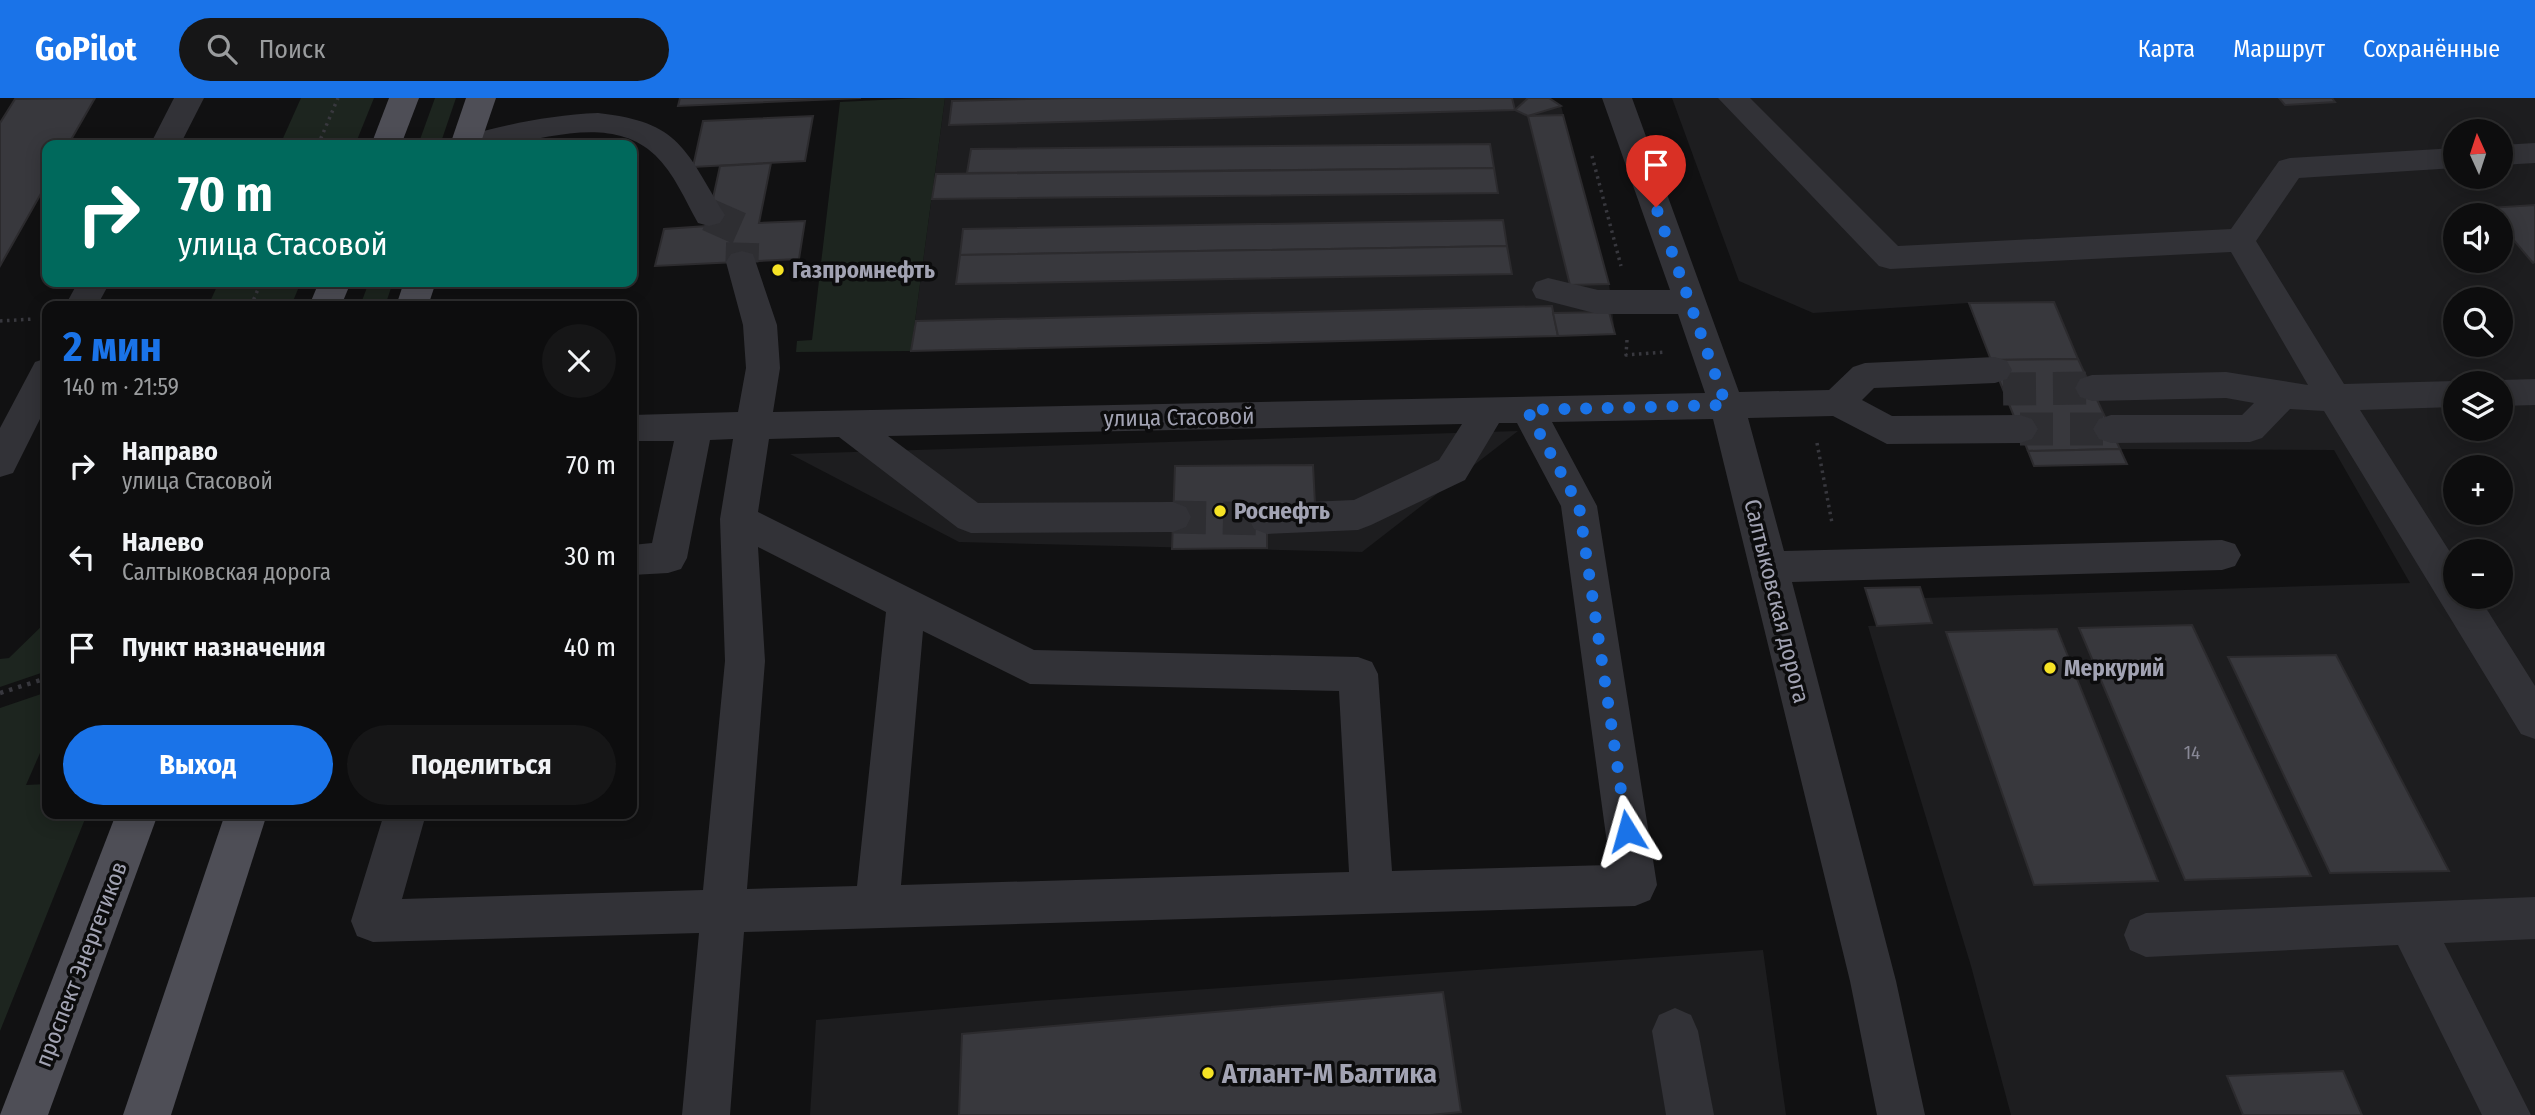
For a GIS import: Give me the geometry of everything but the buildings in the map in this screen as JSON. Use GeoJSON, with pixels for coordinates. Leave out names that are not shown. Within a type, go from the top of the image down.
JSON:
{"type":"FeatureCollection","features":[{"type":"Feature","properties":{"kind":"main road"},"geometry":{"type":"LineString","coordinates":[[388,140],[404,98]]}},
{"type":"Feature","properties":{"kind":"main road"},"geometry":{"type":"LineString","coordinates":[[468,140],[481,98]]}},
{"type":"Feature","properties":{"kind":"main road","name":"проспект Энергетиков"},"geometry":{"type":"LineString","coordinates":[[24,1115],[135,819]]}},
{"type":"Feature","properties":{"kind":"main road"},"geometry":{"type":"LineString","coordinates":[[147,1115],[244,819]]}},
{"type":"Feature","properties":{"kind":"street"},"geometry":{"type":"LineString","coordinates":[[168,140],[190,98]]}},
{"type":"Feature","properties":{"kind":"street","name":"Салтыковская дорога"},"geometry":{"type":"LineString","coordinates":[[1617,98],[1726,405],[1872,981],[1901,1115]]}},
{"type":"Feature","properties":{"kind":"street"},"geometry":{"type":"LineString","coordinates":[[1733,98],[1891,258],[2240,240]]}},
{"type":"Feature","properties":{"kind":"street"},"geometry":{"type":"LineString","coordinates":[[488,140],[555,124],[581,123],[634,128],[665,146],[709,215]]}},
{"type":"Feature","properties":{"kind":"street"},"geometry":{"type":"LineString","coordinates":[[2513,154],[2535,153]]}},
{"type":"Feature","properties":{"kind":"street"},"geometry":{"type":"LineString","coordinates":[[2240,240],[2290,168],[2443,159]]}},
{"type":"Feature","properties":{"kind":"street"},"geometry":{"type":"LineString","coordinates":[[2240,240],[2443,572]]}},
{"type":"Feature","properties":{"kind":"street"},"geometry":{"type":"LineString","coordinates":[[706,1115],[745,661],[738,519],[763,368],[760,325],[742,262]]}},
{"type":"Feature","properties":{"kind":"street"},"geometry":{"type":"LineString","coordinates":[[1548,290],[1598,302],[1691,302]]}},
{"type":"Feature","properties":{"kind":"street"},"geometry":{"type":"LineString","coordinates":[[2281,396],[2250,428],[2096,398],[2216,366],[2281,396],[2443,394]]}},
{"type":"Feature","properties":{"kind":"street"},"geometry":{"type":"LineString","coordinates":[[1865,376],[2007,399],[1887,430],[1824,403],[1865,376]]}},
{"type":"Feature","properties":{"kind":"street"},"geometry":{"type":"LineString","coordinates":[[3,452],[42,380]]}},
{"type":"Feature","properties":{"kind":"street"},"geometry":{"type":"LineString","coordinates":[[2513,393],[2535,392]]}},
{"type":"Feature","properties":{"kind":"street","name":"улица Стасовой"},"geometry":{"type":"LineString","coordinates":[[637,428],[1824,403]]}},
{"type":"Feature","properties":{"kind":"street"},"geometry":{"type":"LineString","coordinates":[[403,819],[373,920],[1635,885],[1579,506],[1508,410],[1452,470],[1358,515],[1267,519]]}},
{"type":"Feature","properties":{"kind":"street"},"geometry":{"type":"LineString","coordinates":[[847,424],[971,518],[1173,517]]}},
{"type":"Feature","properties":{"kind":"street"},"geometry":{"type":"LineString","coordinates":[[637,560],[668,558],[695,427]]}},
{"type":"Feature","properties":{"kind":"street"},"geometry":{"type":"LineString","coordinates":[[738,519],[1030,667],[1358,674],[1373,892]]}},
{"type":"Feature","properties":{"kind":"street"},"geometry":{"type":"LineString","coordinates":[[1769,567],[2222,555]]}},
{"type":"Feature","properties":{"kind":"street"},"geometry":{"type":"LineString","coordinates":[[877,906],[906,602]]}},
{"type":"Feature","properties":{"kind":"street"},"geometry":{"type":"LineString","coordinates":[[2465,609],[2535,721]]}},
{"type":"Feature","properties":{"kind":"street"},"geometry":{"type":"LineString","coordinates":[[2146,935],[2535,918]]}},
{"type":"Feature","properties":{"kind":"street"},"geometry":{"type":"LineString","coordinates":[[2410,922],[2507,1115]]}},
{"type":"Feature","properties":{"kind":"street"},"geometry":{"type":"LineString","coordinates":[[1675,1031],[1690,1115]]}},
{"type":"Feature","properties":{"kind":"path"},"geometry":{"type":"LineString","coordinates":[[320,140],[338,98]]}},
{"type":"Feature","properties":{"kind":"path"},"geometry":{"type":"LineString","coordinates":[[1590,149],[1631,302],[1626,355],[1667,352]]}},
{"type":"Feature","properties":{"kind":"path"},"geometry":{"type":"LineString","coordinates":[[0,321],[33,319]]}},
{"type":"Feature","properties":{"kind":"path"},"geometry":{"type":"LineString","coordinates":[[1824,403],[1840,565]]}},
{"type":"Feature","properties":{"kind":"path"},"geometry":{"type":"LineString","coordinates":[[0,692],[42,679]]}},
{"type":"Feature","properties":{"kind":"shaded area"},"geometry":{"type":"Polygon","coordinates":[[[301,98],[374,98],[357,140],[282,140],[301,98]]]}},
{"type":"Feature","properties":{"kind":"shaded area"},"geometry":{"type":"Polygon","coordinates":[[[435,98],[456,98],[442,140],[420,140],[435,98]]]}},
{"type":"Feature","properties":{"kind":"shaded area"},"geometry":{"type":"Polygon","coordinates":[[[945,98],[1549,98],[1561,106],[1609,284],[1615,334],[911,351],[945,98]]]}},
{"type":"Feature","properties":{"kind":"shaded area"},"geometry":{"type":"Polygon","coordinates":[[[945,98],[911,351],[796,352],[797,341],[812,340],[840,102],[945,98]]]}},
{"type":"Feature","properties":{"kind":"shaded area"},"geometry":{"type":"Polygon","coordinates":[[[1672,98],[2535,98],[2535,1115],[2011,1115],[1971,966],[1868,626],[1932,623],[1924,598],[2410,583],[2334,450],[2121,449],[2127,464],[2034,466],[1968,303],[1813,313],[1739,281],[1672,98]]]}},
{"type":"Feature","properties":{"kind":"shaded area"},"geometry":{"type":"Polygon","coordinates":[[[217,287],[299,287],[293,301],[210,301],[217,287]]]}},
{"type":"Feature","properties":{"kind":"shaded area"},"geometry":{"type":"Polygon","coordinates":[[[367,287],[391,287],[387,301],[362,301],[367,287]]]}},
{"type":"Feature","properties":{"kind":"shaded area"},"geometry":{"type":"Polygon","coordinates":[[[1518,431],[1362,552],[959,542],[790,454],[1518,431]]]}},
{"type":"Feature","properties":{"kind":"shaded area"},"geometry":{"type":"Polygon","coordinates":[[[42,626],[42,673],[0,687],[0,659],[9,658],[42,626]]]}},
{"type":"Feature","properties":{"kind":"shaded area"},"geometry":{"type":"Polygon","coordinates":[[[42,694],[42,748],[26,785],[42,784],[42,819],[85,819],[0,1031],[0,708],[42,694]]]}},
{"type":"Feature","properties":{"kind":"shaded area"},"geometry":{"type":"Polygon","coordinates":[[[1763,950],[1786,1115],[810,1115],[816,1020],[1035,1001],[1763,950]]]}},
{"type":"Feature","properties":{"kind":"tunnel"},"geometry":{"type":"LineString","coordinates":[[709,215],[743,230],[742,262]]}},
{"type":"Feature","properties":{"kind":"tunnel"},"geometry":{"type":"LineString","coordinates":[[2003,389],[2092,388]]}},
{"type":"Feature","properties":{"kind":"tunnel"},"geometry":{"type":"LineString","coordinates":[[2020,429],[2111,429]]}},
{"type":"Feature","properties":{"kind":"tunnel"},"geometry":{"type":"LineString","coordinates":[[1173,517],[1267,519]]}},
{"type":"Feature","properties":{"kind":"place","name":"Газпромнефть"},"geometry":{"type":"Point","coordinates":[778,270]}},
{"type":"Feature","properties":{"kind":"place","name":"Роснефть"},"geometry":{"type":"Point","coordinates":[1220,511]}},
{"type":"Feature","properties":{"kind":"place","name":"Меркурий"},"geometry":{"type":"Point","coordinates":[2050,668]}},
{"type":"Feature","properties":{"kind":"place","name":"Атлант-М Балтика"},"geometry":{"type":"Point","coordinates":[1208,1073]}},
{"type":"Feature","properties":{"kind":"route"},"geometry":{"type":"LineString","coordinates":[[1627,831],[1579,506],[1527,410],[1726,405],[1656,207]]}}]}
